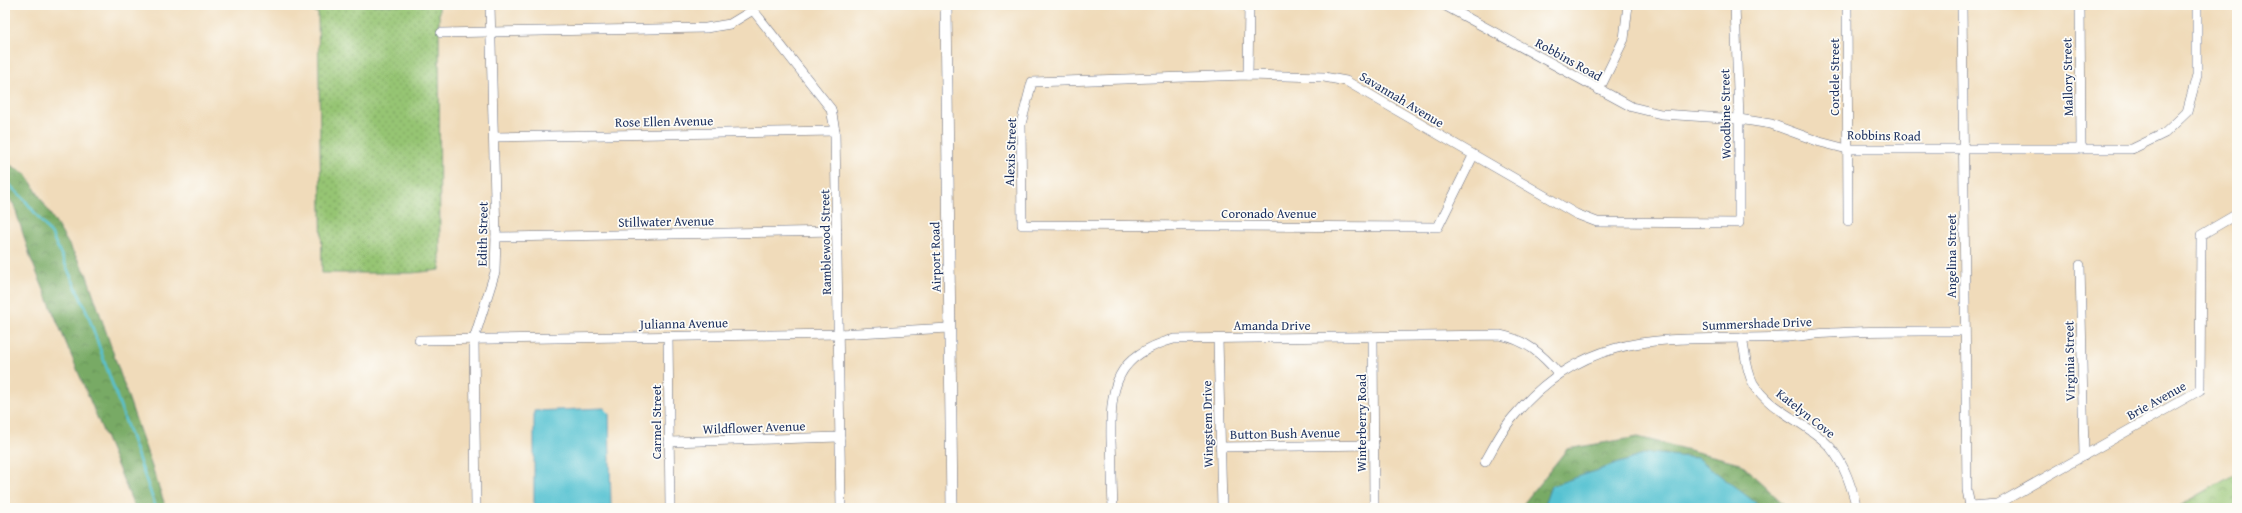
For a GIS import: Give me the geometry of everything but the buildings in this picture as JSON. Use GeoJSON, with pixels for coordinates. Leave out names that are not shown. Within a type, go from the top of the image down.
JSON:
{"type":"FeatureCollection","features":[{"type":"Feature","properties":{"kind":"main road","name":"Airport Road"},"geometry":{"type":"LineString","coordinates":[[946,5],[952,508]]}},
{"type":"Feature","properties":{"kind":"street","name":"Edith Street"},"geometry":{"type":"LineString","coordinates":[[476,508],[474,339],[495,272],[496,237],[490,5]]}},
{"type":"Feature","properties":{"kind":"street"},"geometry":{"type":"LineString","coordinates":[[1248,75],[1249,5]]}},
{"type":"Feature","properties":{"kind":"street","name":"Robbins Road"},"geometry":{"type":"LineString","coordinates":[[1444,5],[1632,107],[1661,114],[1739,119],[1771,124],[1820,142],[1848,149],[2081,150],[2132,150],[2165,133],[2187,112],[2197,75],[2197,5]]}},
{"type":"Feature","properties":{"kind":"street"},"geometry":{"type":"LineString","coordinates":[[1599,90],[1624,39],[1628,5]]}},
{"type":"Feature","properties":{"kind":"street","name":"Woodbine Street"},"geometry":{"type":"LineString","coordinates":[[1735,5],[1739,119],[1739,223]]}},
{"type":"Feature","properties":{"kind":"street","name":"Cordele Street"},"geometry":{"type":"LineString","coordinates":[[1847,5],[1848,221]]}},
{"type":"Feature","properties":{"kind":"street","name":"Angelina Street"},"geometry":{"type":"LineString","coordinates":[[1962,5],[1964,331],[1967,490],[1970,506]]}},
{"type":"Feature","properties":{"kind":"street","name":"Mallory Street"},"geometry":{"type":"LineString","coordinates":[[2080,5],[2081,150]]}},
{"type":"Feature","properties":{"kind":"street"},"geometry":{"type":"LineString","coordinates":[[441,33],[706,28],[730,24],[751,7]]}},
{"type":"Feature","properties":{"kind":"street","name":"Ramblewood Street"},"geometry":{"type":"LineString","coordinates":[[751,7],[831,109],[835,131],[841,508]]}},
{"type":"Feature","properties":{"kind":"street","name":"Savannah Avenue"},"geometry":{"type":"LineString","coordinates":[[1032,82],[1248,75],[1324,77],[1346,81],[1472,156],[1576,214],[1597,222],[1739,223]]}},
{"type":"Feature","properties":{"kind":"street","name":"Alexis Street"},"geometry":{"type":"LineString","coordinates":[[1022,225],[1021,124],[1032,82]]}},
{"type":"Feature","properties":{"kind":"street","name":"Rose Ellen Avenue"},"geometry":{"type":"LineString","coordinates":[[494,137],[835,131]]}},
{"type":"Feature","properties":{"kind":"street","name":"Coronado Avenue"},"geometry":{"type":"LineString","coordinates":[[1022,225],[1438,227],[1472,156]]}},
{"type":"Feature","properties":{"kind":"street","name":"Brie Avenue"},"geometry":{"type":"LineString","coordinates":[[1970,506],[1998,504],[2200,390],[2201,235],[2237,214]]}},
{"type":"Feature","properties":{"kind":"street","name":"Stillwater Avenue"},"geometry":{"type":"LineString","coordinates":[[496,237],[837,231]]}},
{"type":"Feature","properties":{"kind":"street","name":"Virginia Street"},"geometry":{"type":"LineString","coordinates":[[2080,265],[2084,456]]}},
{"type":"Feature","properties":{"kind":"street","name":"Julianna Avenue"},"geometry":{"type":"LineString","coordinates":[[418,340],[839,334],[949,328]]}},
{"type":"Feature","properties":{"kind":"street","name":"Summershade Drive"},"geometry":{"type":"LineString","coordinates":[[1485,462],[1513,416],[1534,394],[1559,374],[1610,348],[1658,339],[1785,337],[1831,332],[1964,331]]}},
{"type":"Feature","properties":{"kind":"street","name":"Amanda Drive"},"geometry":{"type":"LineString","coordinates":[[1113,508],[1110,406],[1115,385],[1125,368],[1137,354],[1154,344],[1174,339],[1373,338],[1500,335],[1525,342],[1542,355],[1559,374]]}},
{"type":"Feature","properties":{"kind":"street","name":"Carmel Street"},"geometry":{"type":"LineString","coordinates":[[668,336],[670,508]]}},
{"type":"Feature","properties":{"kind":"street","name":"Winterberry Road"},"geometry":{"type":"LineString","coordinates":[[1373,338],[1374,508]]}},
{"type":"Feature","properties":{"kind":"street","name":"Katelyn Cove"},"geometry":{"type":"LineString","coordinates":[[1742,338],[1752,382],[1774,408],[1812,432],[1830,447],[1846,470],[1857,508]]}},
{"type":"Feature","properties":{"kind":"street","name":"Wingstem Drive"},"geometry":{"type":"LineString","coordinates":[[1218,339],[1222,508]]}},
{"type":"Feature","properties":{"kind":"street","name":"Wildflower Avenue"},"geometry":{"type":"LineString","coordinates":[[669,442],[840,437]]}},
{"type":"Feature","properties":{"kind":"street","name":"Button Bush Avenue"},"geometry":{"type":"LineString","coordinates":[[1220,447],[1374,445]]}},
{"type":"Feature","properties":{"kind":"green space"},"geometry":{"type":"Polygon","coordinates":[[[291,5],[439,5],[440,270],[412,273],[322,273],[318,13],[291,5]]]}},
{"type":"Feature","properties":{"kind":"green space"},"geometry":{"type":"Polygon","coordinates":[[[5,162],[26,174],[86,273],[166,508],[135,508],[31,259],[14,205],[5,193],[5,162]]]}},
{"type":"Feature","properties":{"kind":"green space"},"geometry":{"type":"Polygon","coordinates":[[[1638,437],[1740,463],[1788,508],[1520,508],[1567,449],[1638,437]]]}},
{"type":"Feature","properties":{"kind":"green space"},"geometry":{"type":"Polygon","coordinates":[[[2237,473],[2237,508],[2176,508],[2237,473]]]}},
{"type":"Feature","properties":{"kind":"water"},"geometry":{"type":"Polygon","coordinates":[[[604,408],[609,413],[611,508],[534,508],[534,411],[604,408]]]}},
{"type":"Feature","properties":{"kind":"water"},"geometry":{"type":"Polygon","coordinates":[[[1649,453],[1697,458],[1756,503],[1756,508],[1543,508],[1551,486],[1649,453]]]}},
{"type":"Feature","properties":{"kind":"waterway"},"geometry":{"type":"LineString","coordinates":[[5,181],[24,199],[52,235],[87,312],[156,508]]}}]}
